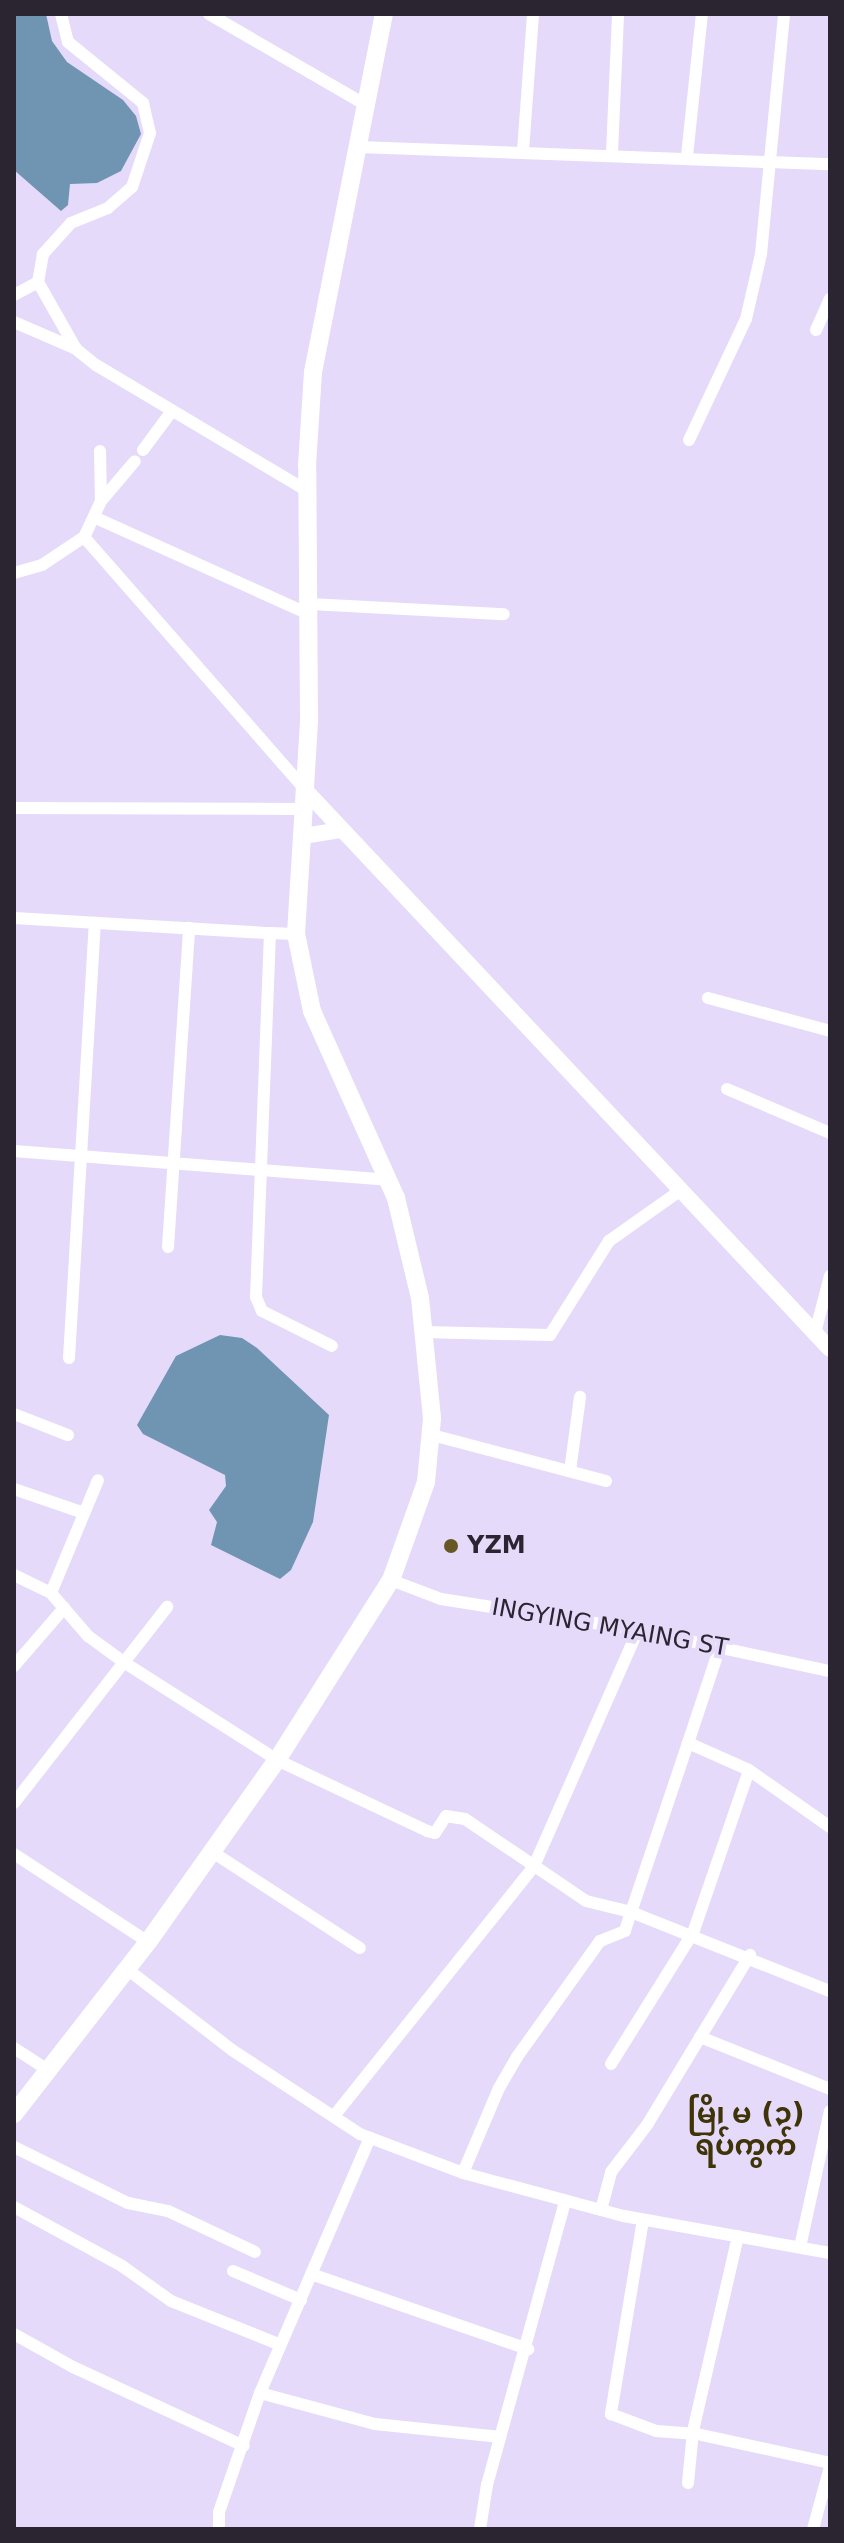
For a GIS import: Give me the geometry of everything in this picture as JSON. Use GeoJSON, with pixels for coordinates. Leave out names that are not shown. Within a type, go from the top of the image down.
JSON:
{"type":"FeatureCollection","features":[{"type":"Feature","properties":{"kind":"highway"},"geometry":{"type":"LineString","coordinates":[[14,2114],[148,1942],[277,1760],[391,1580],[419,1512],[432,1435],[420,1298],[388,1180],[312,1011],[296,934],[305,800],[310,609],[307,491],[313,372],[384,14]]}},
{"type":"Feature","properties":{"kind":"main road"},"geometry":{"type":"LineString","coordinates":[[305,800],[339,830],[830,1349]]}},
{"type":"Feature","properties":{"kind":"main road"},"geometry":{"type":"LineString","coordinates":[[303,836],[339,830]]}},
{"type":"Feature","properties":{"kind":"street"},"geometry":{"type":"LineString","coordinates":[[61,14],[68,42],[143,103],[150,133],[132,187],[108,208],[71,223],[43,254],[38,282],[76,349]]}},
{"type":"Feature","properties":{"kind":"street"},"geometry":{"type":"LineString","coordinates":[[209,14],[368,106]]}},
{"type":"Feature","properties":{"kind":"street"},"geometry":{"type":"LineString","coordinates":[[523,151],[533,14]]}},
{"type":"Feature","properties":{"kind":"street"},"geometry":{"type":"LineString","coordinates":[[612,153],[618,14]]}},
{"type":"Feature","properties":{"kind":"street"},"geometry":{"type":"LineString","coordinates":[[687,156],[702,14]]}},
{"type":"Feature","properties":{"kind":"street"},"geometry":{"type":"LineString","coordinates":[[689,440],[746,319],[761,254],[784,14]]}},
{"type":"Feature","properties":{"kind":"street"},"geometry":{"type":"LineString","coordinates":[[358,147],[612,153],[830,164]]}},
{"type":"Feature","properties":{"kind":"street"},"geometry":{"type":"LineString","coordinates":[[14,295],[38,282]]}},
{"type":"Feature","properties":{"kind":"street"},"geometry":{"type":"LineString","coordinates":[[816,330],[830,299]]}},
{"type":"Feature","properties":{"kind":"street"},"geometry":{"type":"LineString","coordinates":[[14,322],[76,349],[172,411],[307,491]]}},
{"type":"Feature","properties":{"kind":"street"},"geometry":{"type":"LineString","coordinates":[[101,501],[172,411]]}},
{"type":"Feature","properties":{"kind":"street"},"geometry":{"type":"LineString","coordinates":[[14,573],[42,565],[84,537],[96,518],[101,501],[100,451]]}},
{"type":"Feature","properties":{"kind":"street"},"geometry":{"type":"LineString","coordinates":[[96,518],[310,609],[504,614]]}},
{"type":"Feature","properties":{"kind":"street"},"geometry":{"type":"LineString","coordinates":[[84,537],[305,800]]}},
{"type":"Feature","properties":{"kind":"street"},"geometry":{"type":"LineString","coordinates":[[14,808],[305,800]]}},
{"type":"Feature","properties":{"kind":"street"},"geometry":{"type":"LineString","coordinates":[[14,918],[296,934]]}},
{"type":"Feature","properties":{"kind":"street"},"geometry":{"type":"LineString","coordinates":[[69,1358],[95,923]]}},
{"type":"Feature","properties":{"kind":"street"},"geometry":{"type":"LineString","coordinates":[[168,1247],[189,928]]}},
{"type":"Feature","properties":{"kind":"street"},"geometry":{"type":"LineString","coordinates":[[270,933],[258,1306],[332,1346]]}},
{"type":"Feature","properties":{"kind":"street"},"geometry":{"type":"LineString","coordinates":[[708,998],[830,1031]]}},
{"type":"Feature","properties":{"kind":"street"},"geometry":{"type":"LineString","coordinates":[[727,1089],[830,1133]]}},
{"type":"Feature","properties":{"kind":"street"},"geometry":{"type":"LineString","coordinates":[[14,1151],[388,1180]]}},
{"type":"Feature","properties":{"kind":"street"},"geometry":{"type":"LineString","coordinates":[[423,1332],[550,1335],[609,1241],[681,1190]]}},
{"type":"Feature","properties":{"kind":"street"},"geometry":{"type":"LineString","coordinates":[[815,1333],[830,1276]]}},
{"type":"Feature","properties":{"kind":"street"},"geometry":{"type":"LineString","coordinates":[[570,1471],[580,1397]]}},
{"type":"Feature","properties":{"kind":"street"},"geometry":{"type":"LineString","coordinates":[[14,1414],[68,1435]]}},
{"type":"Feature","properties":{"kind":"street"},"geometry":{"type":"LineString","coordinates":[[432,1435],[606,1481]]}},
{"type":"Feature","properties":{"kind":"street"},"geometry":{"type":"LineString","coordinates":[[51,1593],[98,1480]]}},
{"type":"Feature","properties":{"kind":"street"},"geometry":{"type":"LineString","coordinates":[[14,1489],[84,1513]]}},
{"type":"Feature","properties":{"kind":"street"},"geometry":{"type":"LineString","coordinates":[[14,1575],[51,1593],[88,1636],[125,1663],[277,1760],[427,1831],[435,1833],[446,1816],[465,1819],[586,1901],[693,1933],[830,1991]]}},
{"type":"Feature","properties":{"kind":"street","name":"INGYING MYAING ST"},"geometry":{"type":"LineString","coordinates":[[391,1580],[441,1599],[638,1630],[830,1671]]}},
{"type":"Feature","properties":{"kind":"street"},"geometry":{"type":"LineString","coordinates":[[14,1803],[167,1607]]}},
{"type":"Feature","properties":{"kind":"street"},"geometry":{"type":"LineString","coordinates":[[14,1666],[64,1608]]}},
{"type":"Feature","properties":{"kind":"street"},"geometry":{"type":"LineString","coordinates":[[334,2116],[534,1866],[638,1630]]}},
{"type":"Feature","properties":{"kind":"street"},"geometry":{"type":"LineString","coordinates":[[463,2173],[493,2100],[517,2057],[600,1941],[625,1931],[720,1647]]}},
{"type":"Feature","properties":{"kind":"street"},"geometry":{"type":"LineString","coordinates":[[688,1743],[749,1770],[830,1827]]}},
{"type":"Feature","properties":{"kind":"street"},"geometry":{"type":"LineString","coordinates":[[611,2064],[693,1933],[749,1770]]}},
{"type":"Feature","properties":{"kind":"street"},"geometry":{"type":"LineString","coordinates":[[214,1853],[360,1948]]}},
{"type":"Feature","properties":{"kind":"street"},"geometry":{"type":"LineString","coordinates":[[14,1854],[148,1942]]}},
{"type":"Feature","properties":{"kind":"street"},"geometry":{"type":"LineString","coordinates":[[601,2210],[611,2172],[647,2125],[750,1955]]}},
{"type":"Feature","properties":{"kind":"street"},"geometry":{"type":"LineString","coordinates":[[127,1969],[232,2050],[370,2138],[463,2173],[565,2201],[643,2220],[830,2253]]}},
{"type":"Feature","properties":{"kind":"street"},"geometry":{"type":"LineString","coordinates":[[700,2037],[830,2089]]}},
{"type":"Feature","properties":{"kind":"street"},"geometry":{"type":"LineString","coordinates":[[14,2048],[48,2070]]}},
{"type":"Feature","properties":{"kind":"street"},"geometry":{"type":"LineString","coordinates":[[800,2247],[830,2111]]}},
{"type":"Feature","properties":{"kind":"street"},"geometry":{"type":"LineString","coordinates":[[219,2529],[219,2512],[260,2393],[370,2138]]}},
{"type":"Feature","properties":{"kind":"street"},"geometry":{"type":"LineString","coordinates":[[14,2147],[128,2203],[168,2211],[255,2252]]}},
{"type":"Feature","properties":{"kind":"street"},"geometry":{"type":"LineString","coordinates":[[480,2529],[500,2437],[528,2349],[565,2201]]}},
{"type":"Feature","properties":{"kind":"street"},"geometry":{"type":"LineString","coordinates":[[14,2207],[122,2266],[171,2301],[281,2345]]}},
{"type":"Feature","properties":{"kind":"street"},"geometry":{"type":"LineString","coordinates":[[643,2220],[611,2414],[656,2431],[697,2434],[830,2465],[813,2529]]}},
{"type":"Feature","properties":{"kind":"street"},"geometry":{"type":"LineString","coordinates":[[688,2483],[738,2236]]}},
{"type":"Feature","properties":{"kind":"street"},"geometry":{"type":"LineString","coordinates":[[233,2271],[301,2300]]}},
{"type":"Feature","properties":{"kind":"street"},"geometry":{"type":"LineString","coordinates":[[311,2274],[528,2349]]}},
{"type":"Feature","properties":{"kind":"street"},"geometry":{"type":"LineString","coordinates":[[14,2334],[73,2367],[244,2446]]}},
{"type":"Feature","properties":{"kind":"street"},"geometry":{"type":"LineString","coordinates":[[260,2393],[375,2424],[500,2437]]}},
{"type":"Feature","properties":{"kind":"water"},"geometry":{"type":"Polygon","coordinates":[[[14,14],[46,14],[52,41],[67,62],[123,100],[136,116],[141,134],[121,171],[97,183],[70,184],[68,205],[61,211],[14,170],[14,14]]]}},
{"type":"Feature","properties":{"kind":"water"},"geometry":{"type":"Polygon","coordinates":[[[220,1335],[242,1338],[257,1348],[329,1415],[313,1522],[291,1570],[280,1579],[211,1545],[217,1522],[209,1510],[226,1486],[225,1475],[143,1434],[137,1425],[176,1356],[220,1335]]]}},
{"type":"Feature","properties":{"kind":"place","name":"YZM"},"geometry":{"type":"Point","coordinates":[451,1546]}},
{"type":"Feature","properties":{"kind":"district","name":"မြို့မ (၃) ရပ်ကွက်"},"geometry":{"type":"Point","coordinates":[746,2130]}}]}
